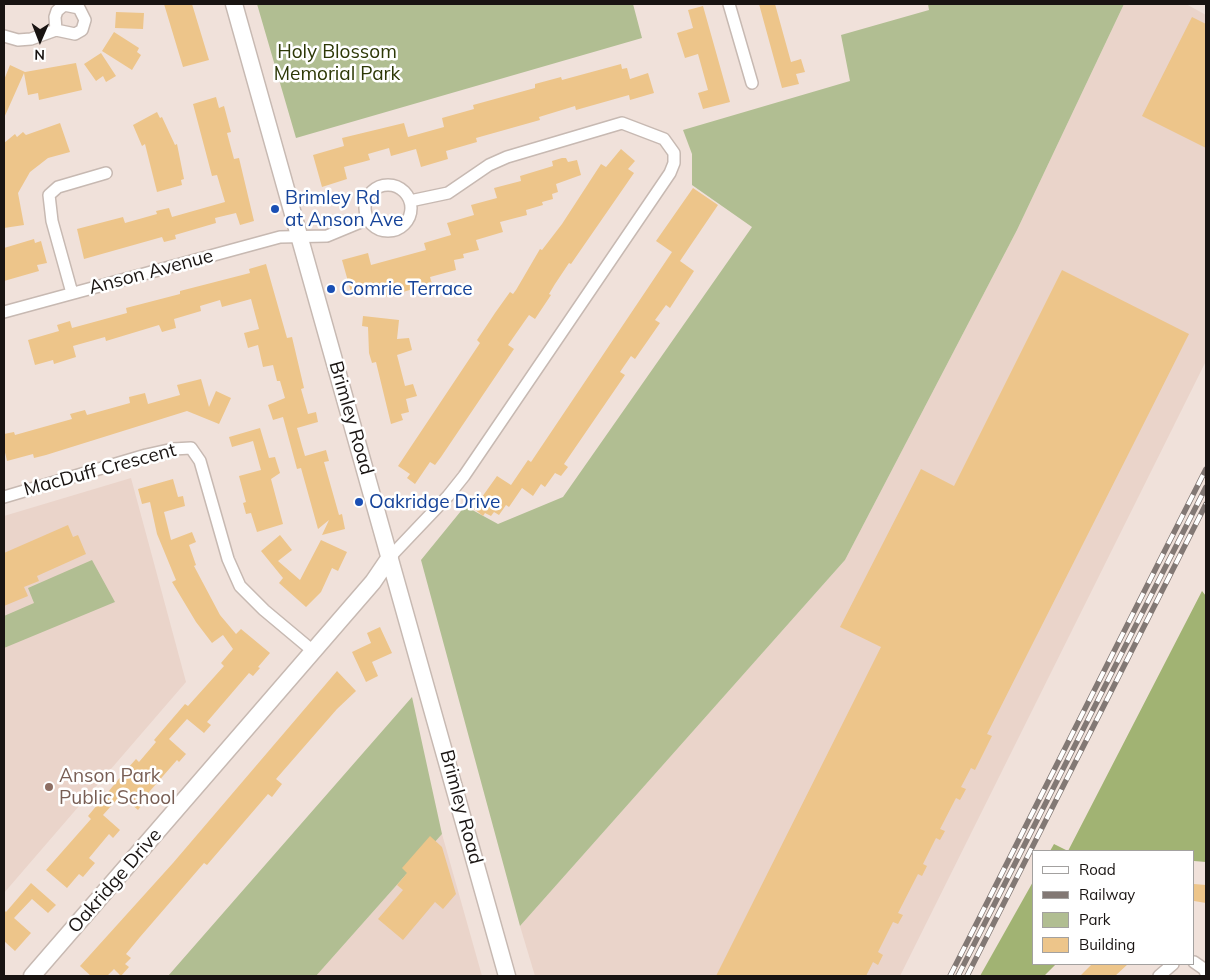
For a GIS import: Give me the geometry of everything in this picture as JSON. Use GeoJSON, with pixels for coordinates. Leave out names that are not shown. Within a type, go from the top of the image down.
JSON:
{"type":"FeatureCollection","features":[{"type":"Feature","properties":{"kind":"main road","name":"Brimley Road"},"geometry":{"type":"LineString","coordinates":[[234,4],[507,976]]}},
{"type":"Feature","properties":{"kind":"main road","name":"Oakridge Drive"},"geometry":{"type":"LineString","coordinates":[[32,976],[373,582],[390,557]]}},
{"type":"Feature","properties":{"kind":"street"},"geometry":{"type":"LineString","coordinates":[[729,4],[752,83]]}},
{"type":"Feature","properties":{"kind":"street"},"geometry":{"type":"LineString","coordinates":[[4,36],[25,40],[56,30]]}},
{"type":"Feature","properties":{"kind":"street"},"geometry":{"type":"LineString","coordinates":[[390,557],[448,496],[464,476],[670,173],[674,163],[674,153],[664,139],[622,123],[507,157],[489,165],[448,193],[410,201]]}},
{"type":"Feature","properties":{"kind":"street"},"geometry":{"type":"LineString","coordinates":[[72,294],[52,221],[49,195],[58,187],[106,173]]}},
{"type":"Feature","properties":{"kind":"street"},"geometry":{"type":"LineString","coordinates":[[391,185],[400,188],[410,201],[408,218],[396,228],[380,229],[368,219],[366,202],[375,189],[391,185]]}},
{"type":"Feature","properties":{"kind":"street"},"geometry":{"type":"LineString","coordinates":[[300,237],[327,236],[368,219]]}},
{"type":"Feature","properties":{"kind":"street","name":"Anson Avenue"},"geometry":{"type":"LineString","coordinates":[[4,312],[280,237],[300,237]]}},
{"type":"Feature","properties":{"kind":"street","name":"MacDuff Crescent"},"geometry":{"type":"LineString","coordinates":[[4,497],[146,455],[191,448],[200,461],[228,559],[240,586],[264,610],[313,651]]}},
{"type":"Feature","properties":{"kind":"street"},"geometry":{"type":"LineString","coordinates":[[1195,963],[1204,969],[1206,973]]}},
{"type":"Feature","properties":{"kind":"street"},"geometry":{"type":"LineString","coordinates":[[1159,976],[1173,965]]}},
{"type":"Feature","properties":{"kind":"shaded area"},"geometry":{"type":"Polygon","coordinates":[[[1124,4],[1186,4],[1206,15],[1206,361],[900,976],[535,976],[520,926],[845,560],[1017,230],[1124,4]]]}},
{"type":"Feature","properties":{"kind":"shaded area","name":"Anson Park Public School"},"geometry":{"type":"Polygon","coordinates":[[[131,478],[186,682],[4,893],[4,516],[131,478]]]}},
{"type":"Feature","properties":{"kind":"shaded area"},"geometry":{"type":"Polygon","coordinates":[[[442,834],[482,976],[316,976],[442,834]]]}},
{"type":"Feature","properties":{"kind":"green space","name":"Holy Blossom Memorial Park"},"geometry":{"type":"Polygon","coordinates":[[[257,4],[633,4],[642,38],[296,138],[257,4]]]}},
{"type":"Feature","properties":{"kind":"green space"},"geometry":{"type":"Polygon","coordinates":[[[928,4],[1124,4],[1017,230],[845,560],[520,926],[421,560],[465,506],[498,524],[563,497],[752,227],[692,185],[692,154],[683,130],[850,81],[841,35],[929,10],[928,4]]]}},
{"type":"Feature","properties":{"kind":"green space"},"geometry":{"type":"Polygon","coordinates":[[[92,560],[115,602],[4,648],[4,616],[34,603],[28,588],[92,560]]]}},
{"type":"Feature","properties":{"kind":"green space"},"geometry":{"type":"Polygon","coordinates":[[[1202,591],[1206,596],[1206,862],[1195,861],[1195,850],[1069,850],[1202,591]]]}},
{"type":"Feature","properties":{"kind":"green space"},"geometry":{"type":"Polygon","coordinates":[[[412,697],[442,834],[316,976],[168,976],[412,697]]]}},
{"type":"Feature","properties":{"kind":"green space"},"geometry":{"type":"Polygon","coordinates":[[[1054,844],[1066,850],[1051,850],[1054,844]]]}},
{"type":"Feature","properties":{"kind":"green space"},"geometry":{"type":"Polygon","coordinates":[[[1032,884],[1032,965],[1055,965],[1044,976],[980,976],[1032,884]]]}},
{"type":"Feature","properties":{"kind":"building"},"geometry":{"type":"Polygon","coordinates":[[[164,4],[192,4],[209,60],[183,67],[164,4]]]}},
{"type":"Feature","properties":{"kind":"building"},"geometry":{"type":"Polygon","coordinates":[[[759,4],[775,4],[791,62],[801,59],[805,72],[796,74],[799,84],[782,88],[759,4]]]}},
{"type":"Feature","properties":{"kind":"building"},"geometry":{"type":"Polygon","coordinates":[[[703,6],[730,102],[703,109],[698,93],[708,90],[698,54],[685,58],[677,33],[693,28],[688,10],[703,6]]]}},
{"type":"Feature","properties":{"kind":"building"},"geometry":{"type":"Polygon","coordinates":[[[116,12],[144,13],[143,29],[115,28],[116,12]]]}},
{"type":"Feature","properties":{"kind":"building"},"geometry":{"type":"Polygon","coordinates":[[[1192,17],[1206,24],[1206,148],[1142,116],[1192,17]]]}},
{"type":"Feature","properties":{"kind":"building"},"geometry":{"type":"Polygon","coordinates":[[[114,32],[139,48],[137,52],[141,55],[132,70],[102,51],[114,32]]]}},
{"type":"Feature","properties":{"kind":"building"},"geometry":{"type":"Polygon","coordinates":[[[101,53],[116,76],[106,82],[103,76],[96,81],[84,64],[101,53]]]}},
{"type":"Feature","properties":{"kind":"building"},"geometry":{"type":"Polygon","coordinates":[[[76,63],[82,90],[39,100],[38,93],[28,95],[24,73],[4,118],[4,80],[10,65],[25,72],[76,63]]]}},
{"type":"Feature","properties":{"kind":"building"},"geometry":{"type":"Polygon","coordinates":[[[621,64],[622,69],[627,68],[630,79],[648,73],[654,93],[630,100],[629,95],[576,110],[575,106],[539,117],[540,120],[476,138],[477,142],[446,151],[448,159],[421,167],[416,149],[391,156],[389,148],[368,154],[370,160],[344,167],[347,179],[322,187],[313,155],[344,146],[342,138],[404,123],[408,137],[444,127],[442,118],[474,109],[473,105],[535,88],[535,84],[561,77],[562,80],[621,64]]]}},
{"type":"Feature","properties":{"kind":"building"},"geometry":{"type":"Polygon","coordinates":[[[216,97],[219,108],[224,106],[231,132],[227,133],[234,159],[239,158],[254,221],[240,225],[236,213],[215,218],[216,223],[175,235],[176,239],[164,242],[162,237],[84,259],[77,229],[123,217],[125,223],[157,214],[156,211],[169,208],[172,217],[225,202],[217,175],[212,176],[193,104],[216,97]]]}},
{"type":"Feature","properties":{"kind":"building"},"geometry":{"type":"Polygon","coordinates":[[[157,112],[160,118],[162,117],[175,145],[177,144],[184,179],[181,180],[182,185],[157,192],[145,144],[142,146],[133,125],[157,112]]]}},
{"type":"Feature","properties":{"kind":"building"},"geometry":{"type":"Polygon","coordinates":[[[60,123],[70,152],[48,158],[30,172],[18,193],[24,225],[4,228],[4,143],[15,134],[17,137],[23,132],[26,135],[60,123]]]}},
{"type":"Feature","properties":{"kind":"building"},"geometry":{"type":"Polygon","coordinates":[[[621,149],[635,161],[628,169],[634,173],[571,264],[569,263],[535,319],[529,315],[508,345],[514,349],[441,457],[435,465],[430,462],[415,484],[407,478],[410,474],[398,466],[480,343],[477,340],[510,292],[513,294],[516,290],[540,249],[542,250],[562,224],[601,164],[606,167],[621,149]]]}},
{"type":"Feature","properties":{"kind":"building"},"geometry":{"type":"Polygon","coordinates":[[[566,158],[568,162],[577,160],[581,175],[556,184],[558,192],[552,194],[553,199],[542,202],[543,205],[526,210],[527,215],[500,222],[503,232],[476,240],[479,250],[463,254],[464,258],[454,260],[456,270],[430,277],[432,284],[384,297],[380,284],[351,292],[342,260],[368,253],[371,265],[426,250],[424,243],[451,235],[447,223],[474,215],[471,205],[497,198],[494,188],[521,181],[520,176],[553,166],[552,161],[566,158]]]}},
{"type":"Feature","properties":{"kind":"building"},"geometry":{"type":"Polygon","coordinates":[[[693,188],[718,205],[680,261],[694,271],[670,308],[666,305],[655,320],[660,323],[635,359],[631,356],[620,372],[625,375],[564,464],[568,467],[561,476],[555,473],[545,487],[541,484],[533,496],[522,488],[509,507],[506,505],[499,515],[494,512],[491,516],[485,513],[483,516],[474,509],[497,476],[511,485],[528,460],[531,462],[672,252],[656,241],[693,188]]]}},
{"type":"Feature","properties":{"kind":"building"},"geometry":{"type":"Polygon","coordinates":[[[34,239],[35,243],[41,241],[47,263],[37,265],[39,271],[4,281],[4,248],[34,239]]]}},
{"type":"Feature","properties":{"kind":"building"},"geometry":{"type":"Polygon","coordinates":[[[266,264],[287,338],[292,337],[304,388],[301,389],[308,414],[316,412],[318,422],[297,428],[305,456],[326,450],[329,461],[324,462],[339,515],[342,514],[345,529],[322,535],[329,520],[318,529],[301,468],[297,469],[283,417],[273,420],[268,405],[285,398],[280,381],[277,381],[273,365],[263,367],[258,345],[248,348],[244,333],[259,329],[251,299],[222,307],[220,300],[200,306],[201,311],[174,319],[176,328],[162,332],[159,325],[106,341],[105,337],[73,346],[76,357],[54,364],[53,360],[35,365],[28,340],[59,331],[57,325],[70,321],[72,328],[127,313],[126,308],[180,294],[180,291],[250,273],[249,269],[266,264]]]}},
{"type":"Feature","properties":{"kind":"building"},"geometry":{"type":"Polygon","coordinates":[[[1062,270],[1189,334],[987,734],[992,736],[975,770],[971,768],[961,787],[966,789],[960,800],[956,798],[940,829],[945,831],[940,840],[936,838],[923,864],[927,866],[922,876],[918,874],[898,913],[903,915],[898,924],[893,922],[878,952],[883,955],[878,965],[873,962],[866,976],[716,976],[881,647],[840,627],[921,469],[954,486],[1062,270]]]}},
{"type":"Feature","properties":{"kind":"building"},"geometry":{"type":"Polygon","coordinates":[[[363,316],[399,320],[397,339],[409,338],[412,350],[397,355],[405,386],[413,384],[417,396],[406,399],[409,412],[401,414],[403,420],[391,424],[376,362],[372,363],[369,353],[368,327],[362,326],[363,316]]]}},
{"type":"Feature","properties":{"kind":"building"},"geometry":{"type":"Polygon","coordinates":[[[201,379],[209,407],[216,391],[231,398],[219,424],[187,411],[46,455],[34,458],[33,454],[7,461],[4,448],[4,434],[14,432],[15,435],[72,419],[70,414],[85,410],[87,415],[130,403],[129,397],[145,393],[148,404],[180,395],[177,385],[201,379]]]}},
{"type":"Feature","properties":{"kind":"building"},"geometry":{"type":"Polygon","coordinates":[[[260,428],[269,458],[275,457],[280,473],[271,479],[283,524],[257,532],[251,513],[246,514],[243,503],[246,502],[239,476],[261,470],[253,441],[232,447],[229,437],[260,428]]]}},
{"type":"Feature","properties":{"kind":"building"},"geometry":{"type":"Polygon","coordinates":[[[173,479],[178,497],[183,496],[185,506],[164,512],[171,540],[192,532],[196,542],[189,545],[196,565],[194,566],[220,615],[236,634],[241,629],[270,653],[253,676],[249,673],[207,722],[211,725],[204,733],[187,719],[169,739],[186,754],[179,762],[177,760],[143,799],[145,801],[138,810],[121,795],[103,815],[120,830],[113,838],[109,834],[89,858],[95,863],[83,877],[79,874],[67,888],[46,870],[91,819],[88,816],[128,768],[136,759],[139,762],[156,742],[154,740],[185,704],[188,706],[224,666],[221,663],[233,649],[223,635],[212,643],[196,622],[172,582],[176,580],[157,534],[150,502],[142,504],[138,489],[173,479]]]}},
{"type":"Feature","properties":{"kind":"building"},"geometry":{"type":"Polygon","coordinates":[[[68,525],[73,537],[78,535],[86,554],[37,576],[39,581],[24,587],[28,596],[4,606],[4,553],[68,525]]]}},
{"type":"Feature","properties":{"kind":"building"},"geometry":{"type":"Polygon","coordinates":[[[280,535],[292,550],[278,561],[300,580],[321,540],[347,552],[338,571],[332,568],[321,592],[306,607],[279,583],[283,578],[261,551],[280,535]]]}},
{"type":"Feature","properties":{"kind":"building"},"geometry":{"type":"Polygon","coordinates":[[[380,627],[392,653],[372,662],[378,676],[366,682],[352,652],[371,643],[367,633],[380,627]]]}},
{"type":"Feature","properties":{"kind":"building"},"geometry":{"type":"Polygon","coordinates":[[[337,671],[356,691],[337,709],[276,779],[282,784],[272,797],[268,794],[207,865],[204,863],[140,937],[126,954],[131,958],[125,964],[129,967],[121,976],[114,969],[107,976],[91,976],[80,966],[173,863],[337,671]]]}},
{"type":"Feature","properties":{"kind":"building"},"geometry":{"type":"Polygon","coordinates":[[[430,836],[442,847],[456,894],[443,909],[435,902],[403,940],[378,919],[403,890],[397,885],[407,873],[402,868],[430,836]]]}},
{"type":"Feature","properties":{"kind":"building"},"geometry":{"type":"Polygon","coordinates":[[[31,883],[56,905],[48,913],[32,899],[14,918],[31,933],[15,951],[4,941],[4,910],[6,912],[31,883]]]}},
{"type":"Feature","properties":{"kind":"building"},"geometry":{"type":"Polygon","coordinates":[[[1195,884],[1206,885],[1206,903],[1195,901],[1195,884]]]}},
{"type":"Feature","properties":{"kind":"building"},"geometry":{"type":"Polygon","coordinates":[[[1091,965],[1127,965],[1115,976],[1080,976],[1091,965]]]}},
{"type":"Feature","properties":{"kind":"railway"},"geometry":{"type":"LineString","coordinates":[[950,976],[1206,469]]}},
{"type":"Feature","properties":{"kind":"railway"},"geometry":{"type":"LineString","coordinates":[[958,976],[1206,487]]}},
{"type":"Feature","properties":{"kind":"railway"},"geometry":{"type":"LineString","coordinates":[[967,976],[1206,504]]}},
{"type":"Feature","properties":{"kind":"place","name":"Brimley Rd at Anson Ave"},"geometry":{"type":"Point","coordinates":[275,209]}},
{"type":"Feature","properties":{"kind":"place","name":"Comrie Terrace"},"geometry":{"type":"Point","coordinates":[331,289]}},
{"type":"Feature","properties":{"kind":"place","name":"Oakridge Drive"},"geometry":{"type":"Point","coordinates":[359,502]}},
{"type":"Feature","properties":{"kind":"place","name":"Anson Park Public School"},"geometry":{"type":"Point","coordinates":[49,787]}}]}
